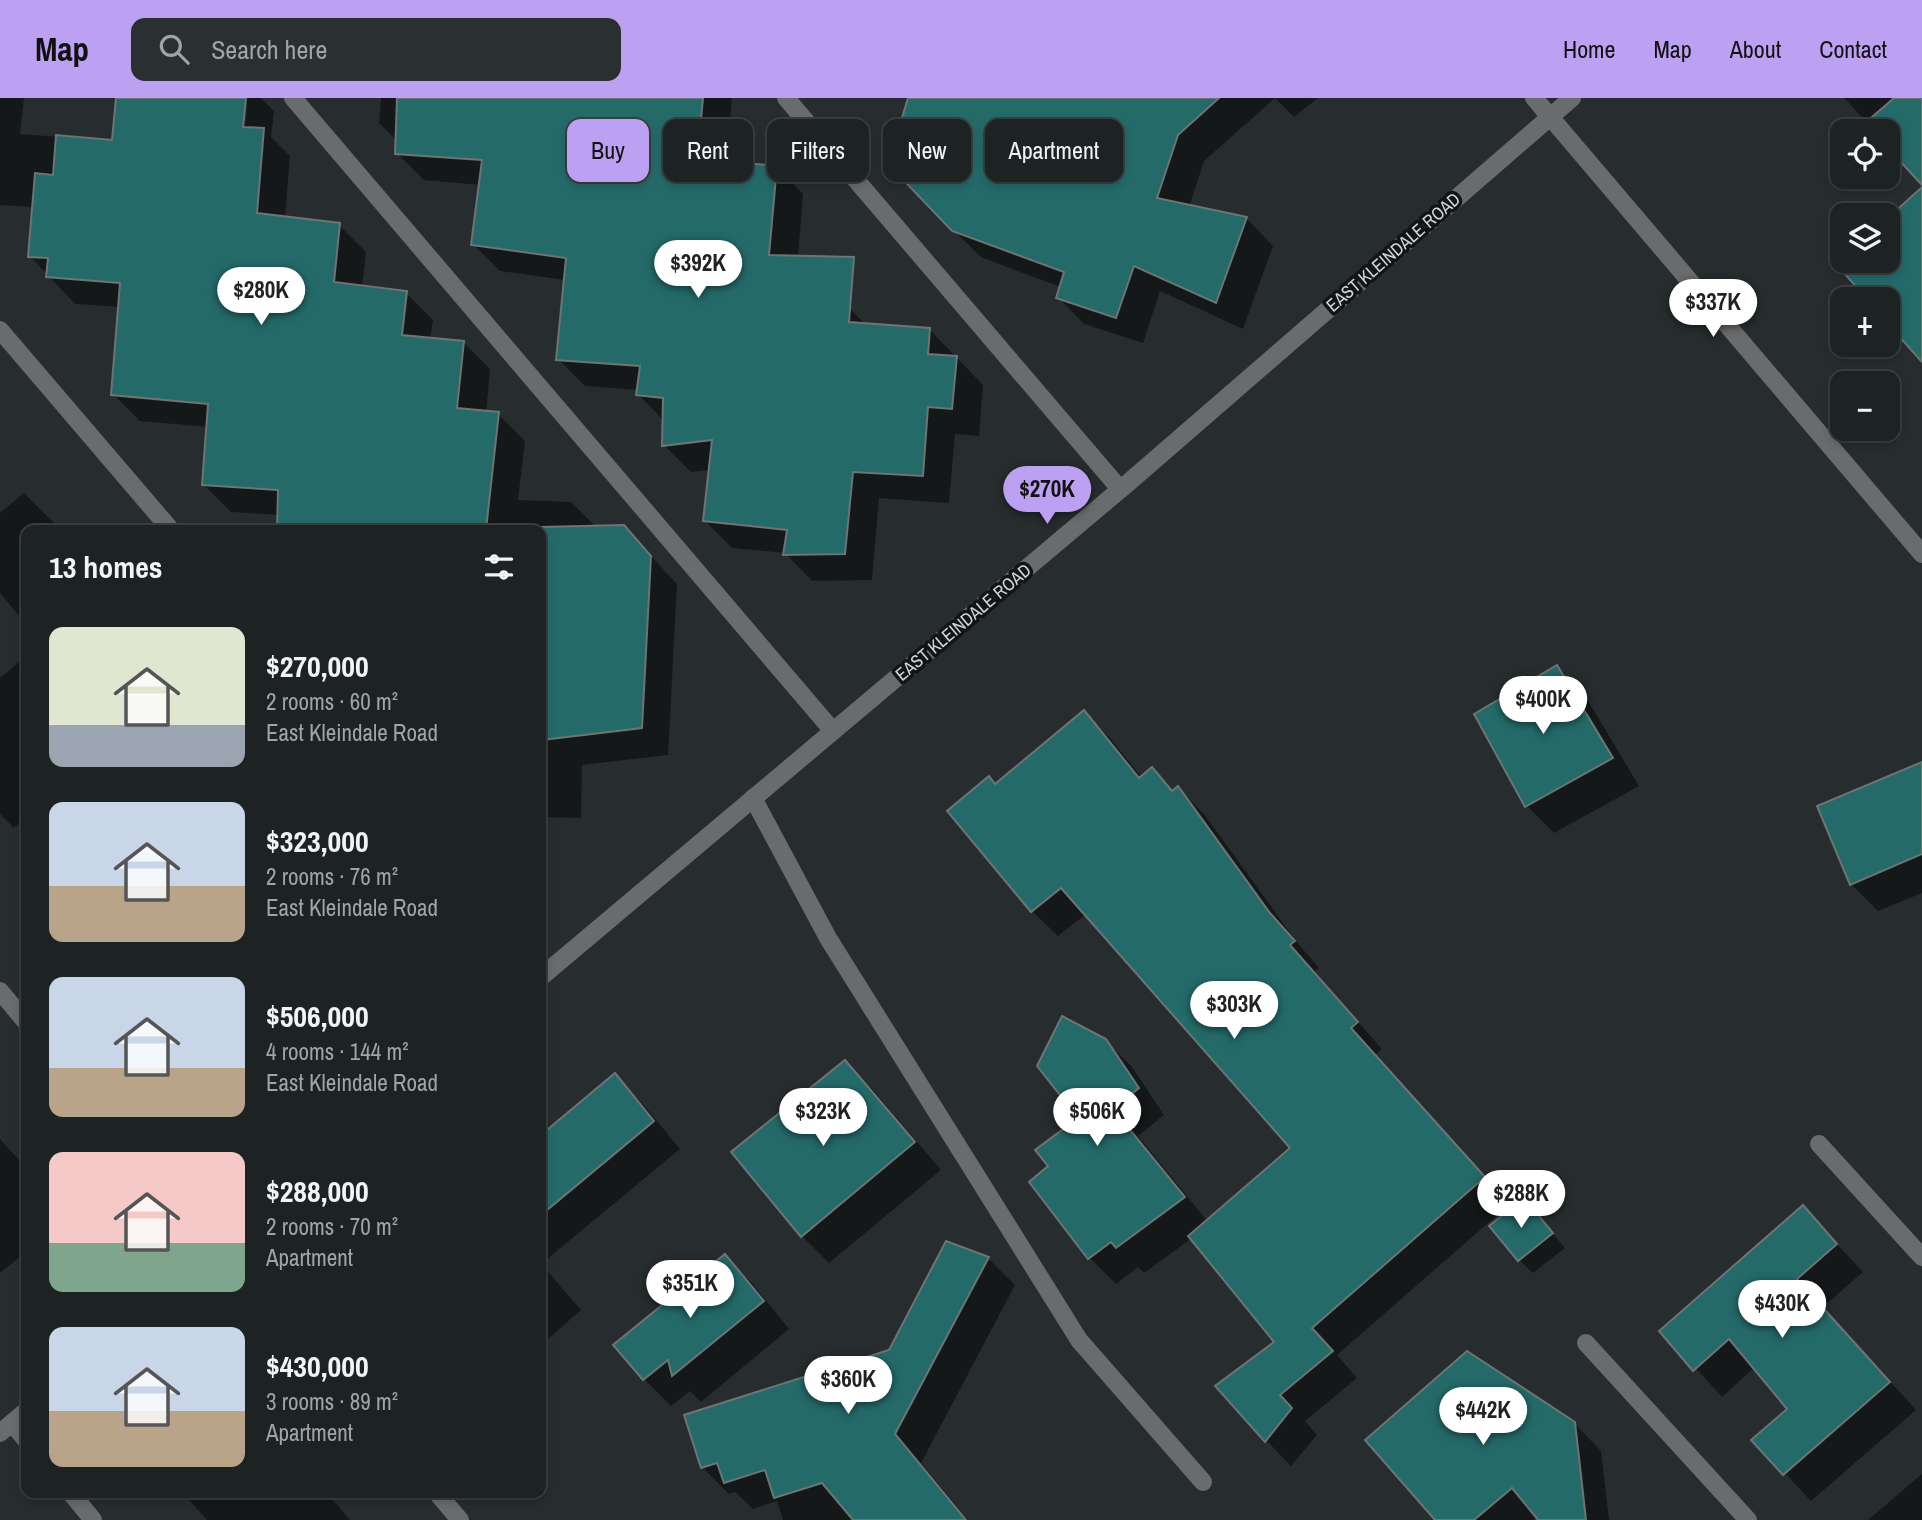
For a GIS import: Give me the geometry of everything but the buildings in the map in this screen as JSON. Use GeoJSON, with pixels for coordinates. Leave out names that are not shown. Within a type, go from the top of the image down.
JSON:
{"type":"FeatureCollection","features":[{"type":"Feature","properties":{"kind":"street"},"geometry":{"type":"LineString","coordinates":[[293,98],[833,731]]}},
{"type":"Feature","properties":{"kind":"street"},"geometry":{"type":"LineString","coordinates":[[786,98],[1120,489]]}},
{"type":"Feature","properties":{"kind":"street"},"geometry":{"type":"LineString","coordinates":[[1534,98],[1922,554]]}},
{"type":"Feature","properties":{"kind":"street","name":"EAST KLEINDALE ROAD"},"geometry":{"type":"LineString","coordinates":[[546,968],[753,798],[1120,489],[1572,98]]}},
{"type":"Feature","properties":{"kind":"street"},"geometry":{"type":"LineString","coordinates":[[0,330],[167,525]]}},
{"type":"Feature","properties":{"kind":"street"},"geometry":{"type":"LineString","coordinates":[[753,798],[828,938],[1079,1340],[1203,1482]]}},
{"type":"Feature","properties":{"kind":"street"},"geometry":{"type":"LineString","coordinates":[[0,991],[21,1016]]}},
{"type":"Feature","properties":{"kind":"street"},"geometry":{"type":"LineString","coordinates":[[1819,1144],[1922,1257]]}},
{"type":"Feature","properties":{"kind":"street"},"geometry":{"type":"LineString","coordinates":[[1586,1343],[1748,1520]]}},
{"type":"Feature","properties":{"kind":"street"},"geometry":{"type":"LineString","coordinates":[[6,1428],[21,1415]]}},
{"type":"Feature","properties":{"kind":"street"},"geometry":{"type":"LineString","coordinates":[[75,1498],[93,1520]]}},
{"type":"Feature","properties":{"kind":"street"},"geometry":{"type":"LineString","coordinates":[[440,1498],[460,1520]]}}]}
